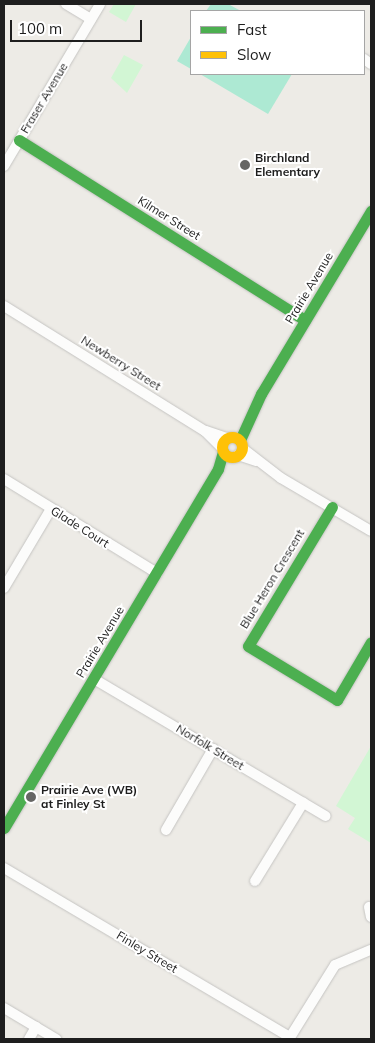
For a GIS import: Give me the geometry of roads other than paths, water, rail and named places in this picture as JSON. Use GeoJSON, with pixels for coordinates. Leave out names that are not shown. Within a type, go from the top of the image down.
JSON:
{"type":"FeatureCollection","features":[{"type":"Feature","properties":{"kind":"main road","name":"Kilmer Street"},"geometry":{"type":"LineString","coordinates":[[19,140],[305,320]]}},
{"type":"Feature","properties":{"kind":"main road","name":"Prairie Avenue"},"geometry":{"type":"LineString","coordinates":[[4,828],[232,447],[305,320],[370,215]]}},
{"type":"Feature","properties":{"kind":"main road","name":"Blue Heron Crescent"},"geometry":{"type":"LineString","coordinates":[[332,508],[248,646],[337,700],[371,642]]}},
{"type":"Feature","properties":{"kind":"street"},"geometry":{"type":"LineString","coordinates":[[66,4],[91,19]]}},
{"type":"Feature","properties":{"kind":"street","name":"Fraser Avenue"},"geometry":{"type":"LineString","coordinates":[[4,166],[100,4]]}},
{"type":"Feature","properties":{"kind":"street","name":"Newberry Street"},"geometry":{"type":"LineString","coordinates":[[4,306],[205,431],[371,531]]}},
{"type":"Feature","properties":{"kind":"street","name":"Glade Court"},"geometry":{"type":"LineString","coordinates":[[4,479],[157,573]]}},
{"type":"Feature","properties":{"kind":"street"},"geometry":{"type":"LineString","coordinates":[[4,588],[51,509]]}},
{"type":"Feature","properties":{"kind":"street","name":"Norfolk Street"},"geometry":{"type":"LineString","coordinates":[[94,678],[326,816]]}},
{"type":"Feature","properties":{"kind":"street"},"geometry":{"type":"LineString","coordinates":[[166,830],[213,749]]}},
{"type":"Feature","properties":{"kind":"street"},"geometry":{"type":"LineString","coordinates":[[255,881],[303,803]]}},
{"type":"Feature","properties":{"kind":"street","name":"Finley Street"},"geometry":{"type":"LineString","coordinates":[[4,868],[290,1038]]}},
{"type":"Feature","properties":{"kind":"street"},"geometry":{"type":"LineString","coordinates":[[290,1038],[335,964],[371,950]]}},
{"type":"Feature","properties":{"kind":"street"},"geometry":{"type":"LineString","coordinates":[[4,1008],[56,1039]]}},
{"type":"Feature","properties":{"kind":"street"},"geometry":{"type":"LineString","coordinates":[[29,1039],[36,1028]]}},
{"type":"Feature","properties":{"kind":"place","name":"Birchland Elementary"},"geometry":{"type":"Point","coordinates":[245,165]}},
{"type":"Feature","properties":{"kind":"place","name":"Prairie Ave (WB) at Finley St"},"geometry":{"type":"Point","coordinates":[31,797]}}]}
